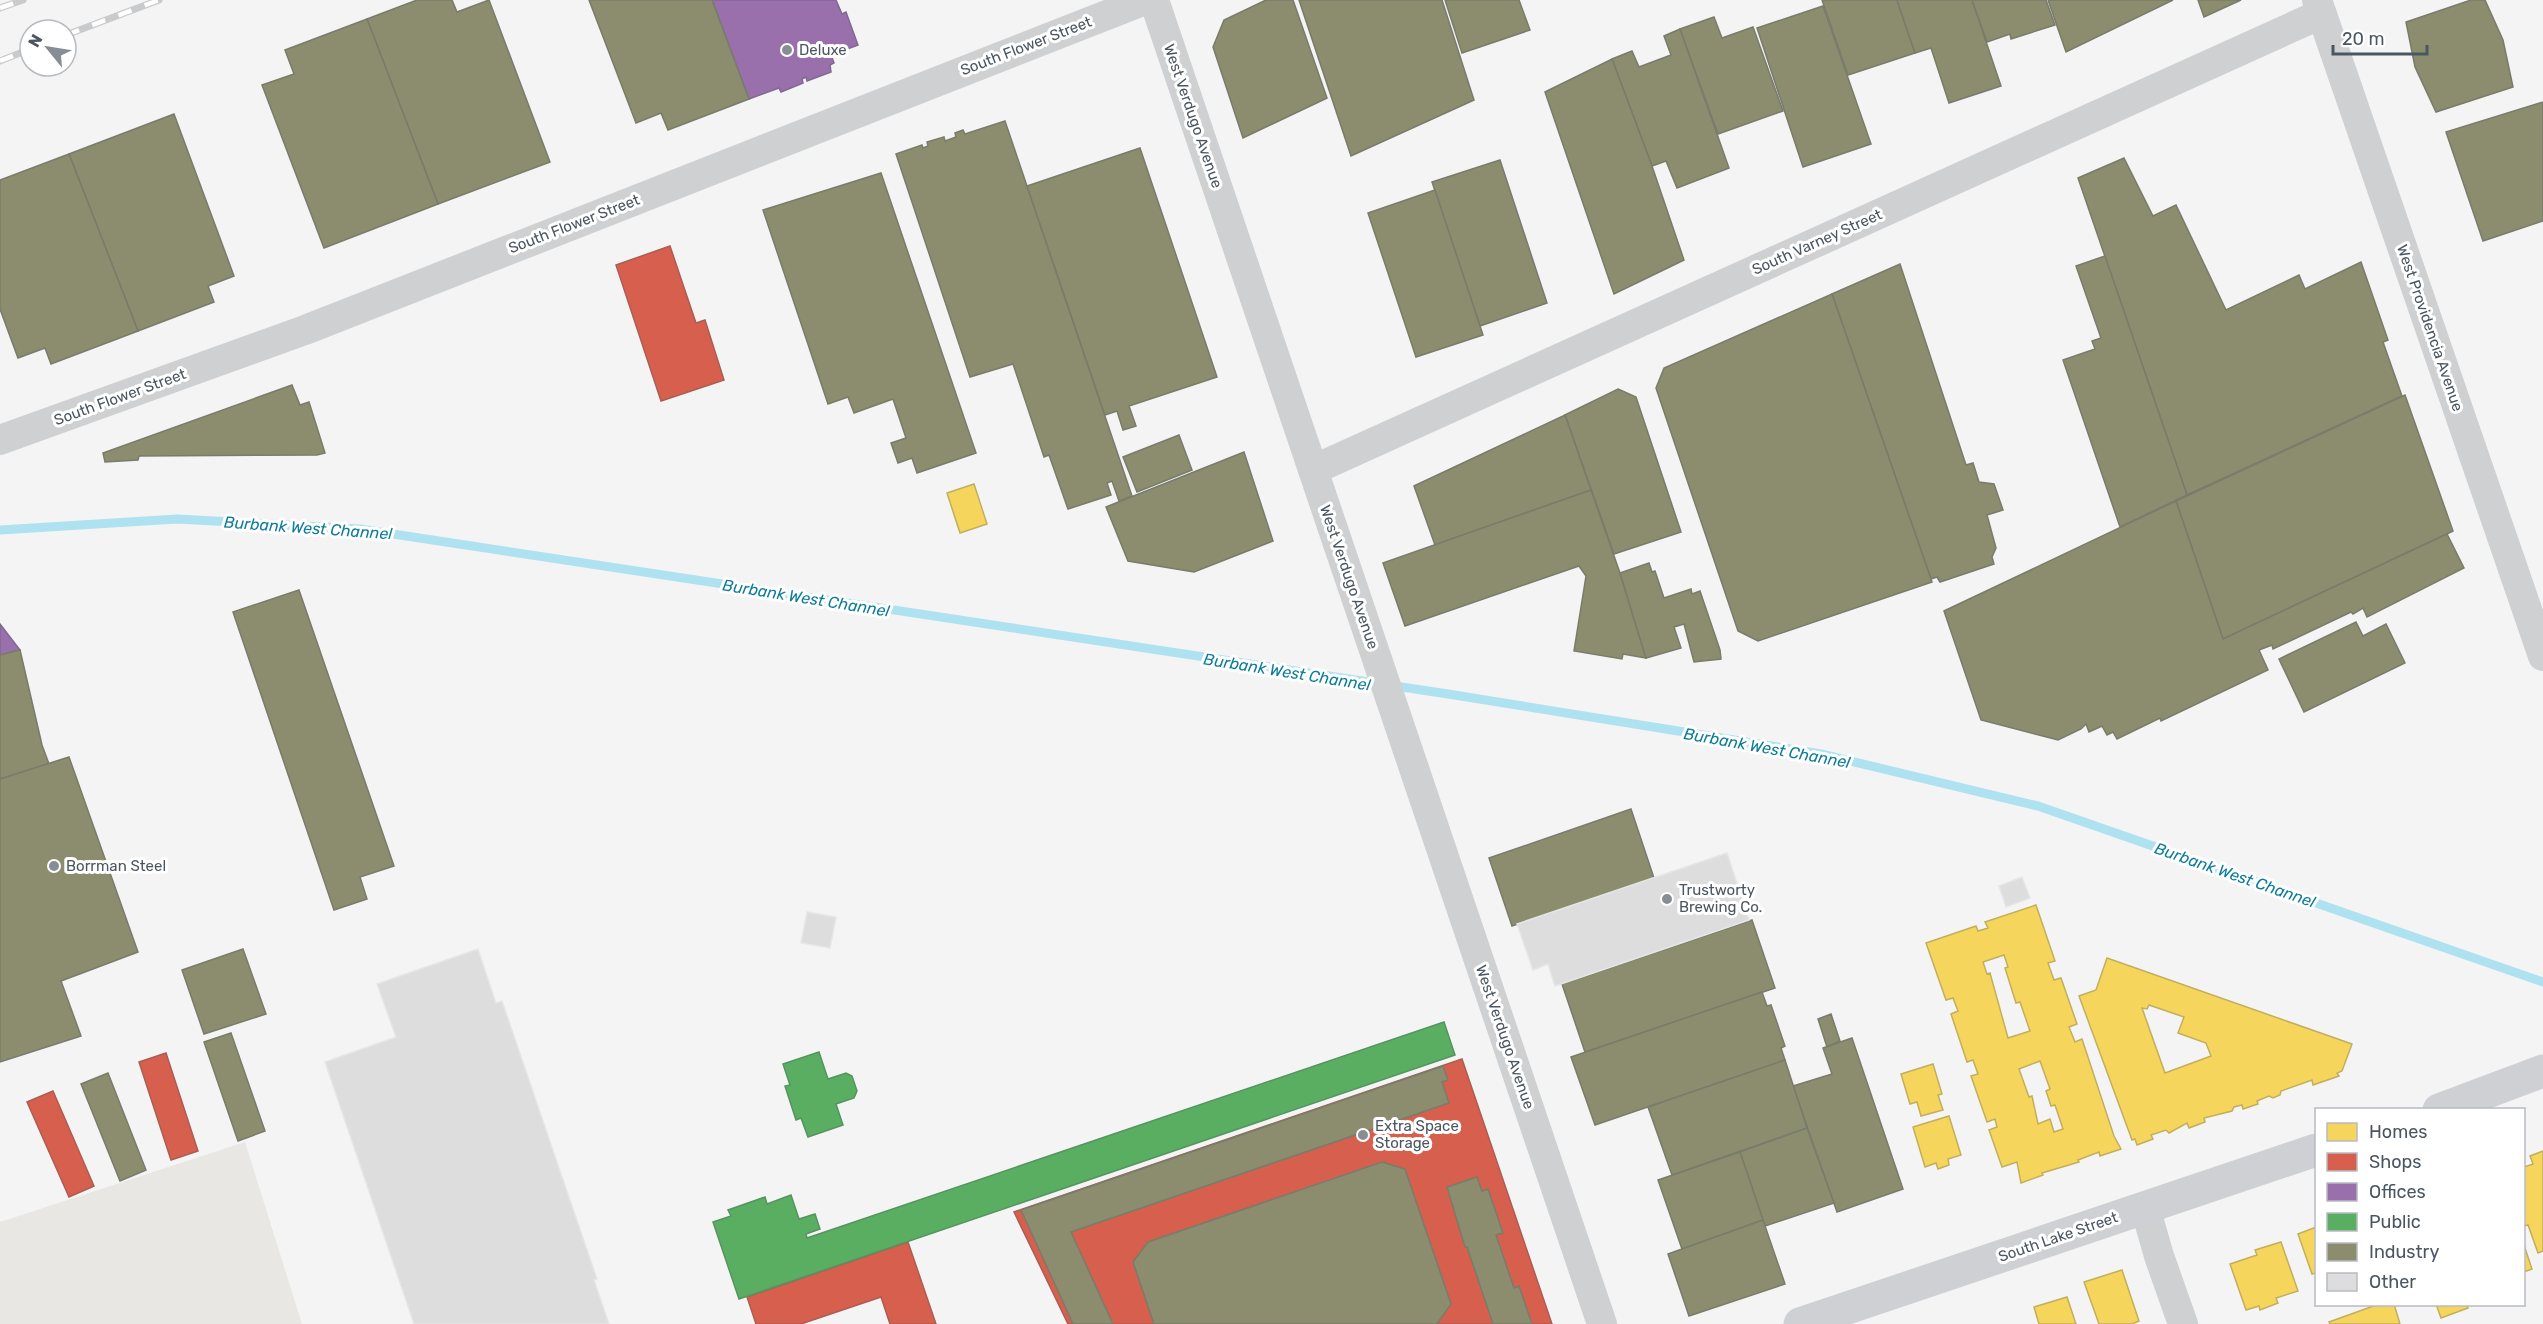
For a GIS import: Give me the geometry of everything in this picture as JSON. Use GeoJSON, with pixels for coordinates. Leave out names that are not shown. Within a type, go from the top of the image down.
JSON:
{"type":"FeatureCollection","features":[{"type":"Feature","properties":{"kind":"street","name":"South Flower Street"},"geometry":{"type":"LineString","coordinates":[[0,440],[305,330],[1145,0]]}},
{"type":"Feature","properties":{"kind":"street","name":"West Verdugo Avenue"},"geometry":{"type":"LineString","coordinates":[[1154,0],[1602,1324]]}},
{"type":"Feature","properties":{"kind":"street","name":"South Varney Street"},"geometry":{"type":"LineString","coordinates":[[1313,470],[2319,7]]}},
{"type":"Feature","properties":{"kind":"street","name":"West Providencia Avenue"},"geometry":{"type":"LineString","coordinates":[[2319,7],[2543,656]]}},
{"type":"Feature","properties":{"kind":"street"},"geometry":{"type":"LineString","coordinates":[[2444,1108],[2543,1071]]}},
{"type":"Feature","properties":{"kind":"street","name":"South Lake Street"},"geometry":{"type":"LineString","coordinates":[[1800,1324],[2315,1150]]}},
{"type":"Feature","properties":{"kind":"street"},"geometry":{"type":"LineString","coordinates":[[2145,1207],[2159,1256],[2183,1324]]}},
{"type":"Feature","properties":{"kind":"shaded area"},"geometry":{"type":"Polygon","coordinates":[[[245,1142],[302,1324],[0,1324],[0,1222],[245,1142]]]}},
{"type":"Feature","properties":{"kind":"building: Homes"},"geometry":{"type":"Polygon","coordinates":[[[974,484],[987,524],[960,533],[947,493],[974,484]]]}},
{"type":"Feature","properties":{"kind":"building: Homes"},"geometry":{"type":"Polygon","coordinates":[[[2036,905],[2055,961],[2048,963],[2054,980],[2061,978],[2077,1024],[2069,1027],[2075,1042],[2082,1039],[2114,1136],[2121,1149],[2100,1156],[2099,1152],[2078,1160],[2079,1162],[2042,1173],[2043,1175],[2021,1183],[2017,1162],[2002,1167],[1989,1130],[1997,1127],[1995,1119],[1987,1122],[1971,1076],[1978,1074],[1973,1060],[1967,1062],[1951,1014],[1958,1011],[1953,998],[1946,1000],[1926,943],[1976,926],[1978,931],[1988,928],[1985,922],[2036,905]],[[2004,955],[1983,962],[1987,974],[1990,973],[2008,1038],[2030,1031],[2020,1002],[2016,1003],[2005,968],[2008,967],[2004,955]],[[2040,1061],[2019,1069],[2029,1097],[2032,1096],[2038,1124],[2050,1119],[2054,1132],[2063,1129],[2055,1105],[2051,1106],[2046,1091],[2050,1089],[2040,1061]]]}},
{"type":"Feature","properties":{"kind":"building: Homes"},"geometry":{"type":"Polygon","coordinates":[[[2107,958],[2352,1044],[2342,1071],[2337,1073],[2339,1076],[2313,1085],[2312,1080],[2281,1091],[2280,1095],[2273,1098],[2269,1096],[2257,1101],[2258,1104],[2243,1109],[2242,1105],[2234,1107],[2232,1111],[2204,1118],[2205,1122],[2189,1128],[2187,1123],[2169,1133],[2166,1130],[2151,1135],[2153,1139],[2137,1145],[2135,1139],[2132,1140],[2079,996],[2096,990],[2107,958]],[[2149,1005],[2147,1009],[2142,1008],[2165,1073],[2211,1056],[2206,1043],[2178,1033],[2184,1017],[2149,1005]]]}},
{"type":"Feature","properties":{"kind":"building: Homes"},"geometry":{"type":"Polygon","coordinates":[[[1933,1064],[1942,1094],[1938,1095],[1943,1110],[1921,1116],[1917,1102],[1910,1104],[1901,1074],[1933,1064]]]}},
{"type":"Feature","properties":{"kind":"building: Homes"},"geometry":{"type":"Polygon","coordinates":[[[1949,1116],[1961,1155],[1948,1159],[1949,1165],[1938,1169],[1936,1163],[1925,1167],[1913,1127],[1949,1116]]]}},
{"type":"Feature","properties":{"kind":"building: Homes"},"geometry":{"type":"Polygon","coordinates":[[[2543,1151],[2543,1251],[2538,1253],[2528,1225],[2525,1226],[2525,1167],[2533,1164],[2530,1156],[2543,1151]]]}},
{"type":"Feature","properties":{"kind":"building: Homes"},"geometry":{"type":"Polygon","coordinates":[[[2315,1227],[2315,1273],[2312,1274],[2298,1234],[2315,1227]]]}},
{"type":"Feature","properties":{"kind":"building: Homes"},"geometry":{"type":"Polygon","coordinates":[[[2281,1242],[2298,1291],[2276,1298],[2278,1303],[2260,1310],[2259,1306],[2246,1310],[2230,1264],[2257,1255],[2255,1250],[2281,1242]]]}},
{"type":"Feature","properties":{"kind":"building: Homes"},"geometry":{"type":"Polygon","coordinates":[[[2525,1248],[2532,1269],[2525,1272],[2525,1248]]]}},
{"type":"Feature","properties":{"kind":"building: Homes"},"geometry":{"type":"Polygon","coordinates":[[[2122,1270],[2139,1321],[2132,1324],[2099,1324],[2084,1282],[2122,1270]]]}},
{"type":"Feature","properties":{"kind":"building: Homes"},"geometry":{"type":"Polygon","coordinates":[[[2067,1297],[2076,1324],[2039,1324],[2034,1307],[2067,1297]]]}},
{"type":"Feature","properties":{"kind":"building: Homes"},"geometry":{"type":"Polygon","coordinates":[[[2373,1306],[2395,1306],[2400,1324],[2330,1324],[2329,1322],[2373,1306]]]}},
{"type":"Feature","properties":{"kind":"building: Homes"},"geometry":{"type":"Polygon","coordinates":[[[2437,1306],[2468,1306],[2468,1308],[2441,1318],[2437,1306]]]}},
{"type":"Feature","properties":{"kind":"building: Shops"},"geometry":{"type":"Polygon","coordinates":[[[670,246],[696,323],[705,320],[724,380],[661,401],[616,265],[670,246]]]}},
{"type":"Feature","properties":{"kind":"building: Shops"},"geometry":{"type":"Polygon","coordinates":[[[166,1053],[198,1151],[171,1160],[139,1062],[166,1053]]]}},
{"type":"Feature","properties":{"kind":"building: Shops","name":"Extra Space Storage"},"geometry":{"type":"Polygon","coordinates":[[[1462,1059],[1552,1324],[1068,1324],[1014,1212],[1462,1059]]]}},
{"type":"Feature","properties":{"kind":"building: Shops"},"geometry":{"type":"Polygon","coordinates":[[[53,1091],[94,1186],[69,1197],[27,1102],[53,1091]]]}},
{"type":"Feature","properties":{"kind":"building: Shops"},"geometry":{"type":"Polygon","coordinates":[[[908,1242],[936,1324],[890,1324],[881,1297],[801,1324],[756,1324],[747,1297],[908,1242]]]}},
{"type":"Feature","properties":{"kind":"building: Offices","name":"Deluxe"},"geometry":{"type":"Polygon","coordinates":[[[712,0],[836,0],[842,14],[846,12],[858,45],[831,55],[834,63],[830,65],[831,72],[807,81],[806,77],[802,79],[803,83],[781,92],[779,88],[749,99],[712,0]]]}},
{"type":"Feature","properties":{"kind":"building: Offices"},"geometry":{"type":"Polygon","coordinates":[[[0,624],[20,650],[0,655],[0,624]]]}},
{"type":"Feature","properties":{"kind":"building: Public"},"geometry":{"type":"Polygon","coordinates":[[[1444,1022],[1455,1055],[739,1299],[713,1222],[731,1216],[728,1210],[765,1197],[767,1204],[791,1195],[799,1219],[815,1214],[820,1229],[806,1234],[807,1238],[1444,1022]]]}},
{"type":"Feature","properties":{"kind":"building: Public"},"geometry":{"type":"Polygon","coordinates":[[[819,1052],[828,1079],[846,1073],[852,1076],[857,1091],[854,1098],[836,1104],[843,1125],[808,1137],[801,1118],[796,1120],[785,1086],[790,1085],[783,1064],[819,1052]]]}},
{"type":"Feature","properties":{"kind":"building: Industry"},"geometry":{"type":"Polygon","coordinates":[[[417,0],[452,0],[457,12],[489,0],[550,162],[438,204],[367,19],[417,0]]]}},
{"type":"Feature","properties":{"kind":"building: Industry"},"geometry":{"type":"Polygon","coordinates":[[[589,0],[712,0],[749,99],[668,130],[661,113],[636,123],[589,0]]]}},
{"type":"Feature","properties":{"kind":"building: Industry"},"geometry":{"type":"Polygon","coordinates":[[[1266,0],[1293,0],[1327,98],[1243,138],[1213,47],[1224,20],[1266,0]]]}},
{"type":"Feature","properties":{"kind":"building: Industry"},"geometry":{"type":"Polygon","coordinates":[[[1299,0],[1442,0],[1474,100],[1351,156],[1299,0]]]}},
{"type":"Feature","properties":{"kind":"building: Industry"},"geometry":{"type":"Polygon","coordinates":[[[1445,0],[1519,0],[1530,30],[1462,53],[1445,0]]]}},
{"type":"Feature","properties":{"kind":"building: Industry"},"geometry":{"type":"Polygon","coordinates":[[[1822,0],[1897,0],[1915,53],[1848,75],[1822,0]]]}},
{"type":"Feature","properties":{"kind":"building: Industry"},"geometry":{"type":"Polygon","coordinates":[[[1897,0],[1972,0],[2001,86],[1949,103],[1931,48],[1915,53],[1897,0]]]}},
{"type":"Feature","properties":{"kind":"building: Industry"},"geometry":{"type":"Polygon","coordinates":[[[1972,0],[2046,0],[2055,25],[2011,39],[2010,34],[1987,42],[1972,0]]]}},
{"type":"Feature","properties":{"kind":"building: Industry"},"geometry":{"type":"Polygon","coordinates":[[[2048,0],[2173,0],[2066,52],[2048,0]]]}},
{"type":"Feature","properties":{"kind":"building: Industry"},"geometry":{"type":"Polygon","coordinates":[[[2198,0],[2241,0],[2204,17],[2198,0]]]}},
{"type":"Feature","properties":{"kind":"building: Industry"},"geometry":{"type":"Polygon","coordinates":[[[2471,0],[2485,0],[2503,40],[2513,87],[2436,112],[2415,67],[2406,22],[2471,0]]]}},
{"type":"Feature","properties":{"kind":"building: Industry"},"geometry":{"type":"Polygon","coordinates":[[[1823,6],[1871,144],[1803,167],[1757,28],[1823,6]]]}},
{"type":"Feature","properties":{"kind":"building: Industry"},"geometry":{"type":"Polygon","coordinates":[[[1714,17],[1722,38],[1753,27],[1783,111],[1718,134],[1680,29],[1714,17]]]}},
{"type":"Feature","properties":{"kind":"building: Industry"},"geometry":{"type":"Polygon","coordinates":[[[367,19],[438,204],[324,248],[262,85],[294,74],[285,50],[367,19]]]}},
{"type":"Feature","properties":{"kind":"building: Industry"},"geometry":{"type":"Polygon","coordinates":[[[1680,29],[1729,168],[1677,188],[1666,161],[1652,166],[1612,59],[1632,51],[1639,67],[1671,55],[1664,36],[1680,29]]]}},
{"type":"Feature","properties":{"kind":"building: Industry"},"geometry":{"type":"Polygon","coordinates":[[[1612,59],[1684,260],[1614,294],[1545,92],[1612,59]]]}},
{"type":"Feature","properties":{"kind":"building: Industry"},"geometry":{"type":"Polygon","coordinates":[[[2543,102],[2543,221],[2483,241],[2446,132],[2543,102]]]}},
{"type":"Feature","properties":{"kind":"building: Industry"},"geometry":{"type":"Polygon","coordinates":[[[174,114],[234,276],[208,286],[214,302],[138,331],[69,154],[174,114]]]}},
{"type":"Feature","properties":{"kind":"building: Industry"},"geometry":{"type":"Polygon","coordinates":[[[1005,121],[1132,496],[1119,501],[1112,481],[1107,483],[1111,495],[1068,509],[1049,455],[1044,457],[1013,364],[970,377],[896,154],[922,145],[923,148],[928,146],[927,142],[944,137],[945,141],[956,137],[955,133],[963,130],[965,134],[1005,121]]]}},
{"type":"Feature","properties":{"kind":"building: Industry"},"geometry":{"type":"Polygon","coordinates":[[[1140,148],[1217,377],[1129,406],[1136,426],[1123,430],[1117,411],[1105,415],[1027,186],[1140,148]]]}},
{"type":"Feature","properties":{"kind":"building: Industry"},"geometry":{"type":"Polygon","coordinates":[[[69,154],[138,331],[51,364],[45,348],[18,358],[0,309],[0,180],[69,154]]]}},
{"type":"Feature","properties":{"kind":"building: Industry"},"geometry":{"type":"Polygon","coordinates":[[[2124,158],[2153,216],[2176,205],[2226,310],[2299,275],[2305,289],[2361,262],[2388,340],[2383,342],[2402,396],[2187,495],[2078,178],[2124,158]]]}},
{"type":"Feature","properties":{"kind":"building: Industry"},"geometry":{"type":"Polygon","coordinates":[[[1500,160],[1547,303],[1480,326],[1432,182],[1500,160]]]}},
{"type":"Feature","properties":{"kind":"building: Industry"},"geometry":{"type":"Polygon","coordinates":[[[881,173],[976,453],[917,473],[912,458],[898,463],[891,443],[906,438],[893,399],[854,413],[848,397],[828,404],[763,210],[881,173]]]}},
{"type":"Feature","properties":{"kind":"building: Industry"},"geometry":{"type":"Polygon","coordinates":[[[1435,190],[1483,335],[1416,357],[1368,213],[1435,190]]]}},
{"type":"Feature","properties":{"kind":"building: Industry"},"geometry":{"type":"Polygon","coordinates":[[[2105,256],[2187,495],[2120,527],[2063,360],[2095,349],[2092,341],[2101,338],[2076,266],[2105,256]]]}},
{"type":"Feature","properties":{"kind":"building: Industry"},"geometry":{"type":"Polygon","coordinates":[[[1900,264],[1966,465],[1973,463],[1979,482],[1994,484],[2003,510],[1987,515],[1996,548],[1992,557],[1994,564],[1940,582],[1937,577],[1931,579],[1832,294],[1900,264]]]}},
{"type":"Feature","properties":{"kind":"building: Industry"},"geometry":{"type":"Polygon","coordinates":[[[1832,294],[1932,582],[1758,641],[1738,631],[1656,388],[1664,368],[1832,294]]]}},
{"type":"Feature","properties":{"kind":"building: Industry"},"geometry":{"type":"Polygon","coordinates":[[[292,385],[300,405],[309,402],[325,453],[317,455],[139,456],[138,460],[105,462],[103,453],[292,385]]]}},
{"type":"Feature","properties":{"kind":"building: Industry"},"geometry":{"type":"Polygon","coordinates":[[[1618,389],[1636,397],[1681,532],[1614,554],[1565,415],[1618,389]]]}},
{"type":"Feature","properties":{"kind":"building: Industry"},"geometry":{"type":"Polygon","coordinates":[[[2405,395],[2453,531],[2223,639],[2176,501],[2405,395]]]}},
{"type":"Feature","properties":{"kind":"building: Industry"},"geometry":{"type":"Polygon","coordinates":[[[1565,415],[1591,490],[1435,545],[1414,486],[1565,415]]]}},
{"type":"Feature","properties":{"kind":"building: Industry"},"geometry":{"type":"Polygon","coordinates":[[[1179,435],[1192,470],[1137,492],[1123,457],[1179,435]]]}},
{"type":"Feature","properties":{"kind":"building: Industry"},"geometry":{"type":"Polygon","coordinates":[[[1244,452],[1273,541],[1194,572],[1128,561],[1106,507],[1244,452]]]}},
{"type":"Feature","properties":{"kind":"building: Industry"},"geometry":{"type":"Polygon","coordinates":[[[1591,490],[1646,658],[1623,654],[1622,659],[1574,651],[1586,576],[1579,566],[1405,626],[1383,563],[1591,490]]]}},
{"type":"Feature","properties":{"kind":"building: Industry"},"geometry":{"type":"Polygon","coordinates":[[[2176,501],[2223,639],[2447,534],[2464,568],[2367,617],[2363,608],[2273,649],[2272,645],[2259,650],[2268,670],[2161,721],[2160,718],[2117,739],[2113,732],[2107,735],[2102,726],[2089,732],[2086,724],[2081,729],[2058,740],[1981,720],[1944,611],[2176,501]]]}},
{"type":"Feature","properties":{"kind":"building: Industry"},"geometry":{"type":"Polygon","coordinates":[[[1649,563],[1652,572],[1655,571],[1664,598],[1691,589],[1692,594],[1700,591],[1721,659],[1694,662],[1684,624],[1674,627],[1681,648],[1646,658],[1620,573],[1649,563]]]}},
{"type":"Feature","properties":{"kind":"building: Industry"},"geometry":{"type":"Polygon","coordinates":[[[299,590],[394,866],[360,877],[367,899],[334,910],[233,612],[299,590]]]}},
{"type":"Feature","properties":{"kind":"building: Industry"},"geometry":{"type":"Polygon","coordinates":[[[2356,622],[2363,636],[2386,624],[2405,663],[2304,712],[2279,659],[2356,622]]]}},
{"type":"Feature","properties":{"kind":"building: Industry"},"geometry":{"type":"Polygon","coordinates":[[[20,650],[42,745],[49,764],[0,779],[0,655],[20,650]]]}},
{"type":"Feature","properties":{"kind":"building: Industry","name":"Borrman Steel"},"geometry":{"type":"Polygon","coordinates":[[[69,757],[138,952],[61,981],[81,1036],[0,1062],[0,779],[69,757]]]}},
{"type":"Feature","properties":{"kind":"building: Industry"},"geometry":{"type":"Polygon","coordinates":[[[1631,809],[1654,878],[1512,926],[1489,858],[1631,809]]]}},
{"type":"Feature","properties":{"kind":"building: Industry"},"geometry":{"type":"Polygon","coordinates":[[[1752,920],[1775,988],[1585,1052],[1562,984],[1752,920]]]}},
{"type":"Feature","properties":{"kind":"building: Industry"},"geometry":{"type":"Polygon","coordinates":[[[243,949],[266,1014],[204,1034],[182,970],[243,949]]]}},
{"type":"Feature","properties":{"kind":"building: Industry"},"geometry":{"type":"Polygon","coordinates":[[[1762,992],[1767,1006],[1771,1005],[1785,1046],[1781,1048],[1785,1060],[1595,1125],[1571,1057],[1762,992]]]}},
{"type":"Feature","properties":{"kind":"building: Industry"},"geometry":{"type":"Polygon","coordinates":[[[1831,1014],[1840,1041],[1827,1047],[1818,1019],[1831,1014]]]}},
{"type":"Feature","properties":{"kind":"building: Industry"},"geometry":{"type":"Polygon","coordinates":[[[231,1033],[265,1131],[238,1141],[204,1042],[231,1033]]]}},
{"type":"Feature","properties":{"kind":"building: Industry"},"geometry":{"type":"Polygon","coordinates":[[[1852,1038],[1903,1189],[1837,1212],[1793,1086],[1832,1074],[1823,1048],[1852,1038]]]}},
{"type":"Feature","properties":{"kind":"building: Industry"},"geometry":{"type":"Polygon","coordinates":[[[1785,1060],[1807,1128],[1672,1175],[1648,1107],[1785,1060]]]}},
{"type":"Feature","properties":{"kind":"building: Industry"},"geometry":{"type":"Polygon","coordinates":[[[1443,1066],[1448,1080],[1442,1082],[1449,1103],[1071,1232],[1113,1324],[1073,1324],[1021,1210],[1443,1066]]]}},
{"type":"Feature","properties":{"kind":"building: Industry"},"geometry":{"type":"Polygon","coordinates":[[[108,1073],[146,1170],[120,1181],[81,1084],[108,1073]]]}},
{"type":"Feature","properties":{"kind":"building: Industry"},"geometry":{"type":"Polygon","coordinates":[[[1807,1128],[1834,1203],[1765,1226],[1740,1152],[1807,1128]]]}},
{"type":"Feature","properties":{"kind":"building: Industry"},"geometry":{"type":"Polygon","coordinates":[[[1740,1152],[1763,1220],[1682,1249],[1658,1180],[1740,1152]]]}},
{"type":"Feature","properties":{"kind":"building: Industry"},"geometry":{"type":"Polygon","coordinates":[[[1382,1162],[1405,1169],[1451,1304],[1437,1324],[1154,1324],[1133,1262],[1148,1242],[1382,1162]]]}},
{"type":"Feature","properties":{"kind":"building: Industry"},"geometry":{"type":"Polygon","coordinates":[[[1477,1177],[1482,1191],[1488,1189],[1503,1233],[1496,1235],[1514,1288],[1519,1286],[1532,1324],[1493,1324],[1467,1247],[1465,1247],[1447,1187],[1477,1177]]]}},
{"type":"Feature","properties":{"kind":"building: Industry"},"geometry":{"type":"Polygon","coordinates":[[[1763,1220],[1785,1284],[1689,1316],[1668,1254],[1763,1220]]]}},
{"type":"Feature","properties":{"kind":"building: Other","name":"Trustworty Brewing Co."},"geometry":{"type":"Polygon","coordinates":[[[1727,853],[1749,920],[1555,986],[1548,964],[1533,970],[1517,924],[1727,853]]]}},
{"type":"Feature","properties":{"kind":"building: Other"},"geometry":{"type":"Polygon","coordinates":[[[2022,877],[2030,898],[2006,907],[1999,886],[2022,877]]]}},
{"type":"Feature","properties":{"kind":"building: Other"},"geometry":{"type":"Polygon","coordinates":[[[807,912],[836,917],[830,948],[801,943],[807,912]]]}},
{"type":"Feature","properties":{"kind":"building: Other"},"geometry":{"type":"Polygon","coordinates":[[[478,949],[496,1003],[502,1001],[597,1279],[594,1280],[609,1324],[414,1324],[325,1062],[396,1037],[377,984],[478,949]]]}},
{"type":"Feature","properties":{"kind":"waterway","name":"Burbank West Channel"},"geometry":{"type":"LineString","coordinates":[[0,530],[177,519],[360,529],[1448,694],[1821,754],[2038,806],[2543,982]]}},
{"type":"Feature","properties":{"kind":"railway"},"geometry":{"type":"LineString","coordinates":[[0,8],[23,0]]}},
{"type":"Feature","properties":{"kind":"railway"},"geometry":{"type":"LineString","coordinates":[[78,30],[159,0]]}},
{"type":"Feature","properties":{"kind":"railway"},"geometry":{"type":"LineString","coordinates":[[0,61],[18,54]]}},
{"type":"Feature","properties":{"kind":"place","name":"Deluxe"},"geometry":{"type":"Point","coordinates":[787,50]}},
{"type":"Feature","properties":{"kind":"place","name":"Borrman Steel"},"geometry":{"type":"Point","coordinates":[54,866]}},
{"type":"Feature","properties":{"kind":"place","name":"Trustworty Brewing Co."},"geometry":{"type":"Point","coordinates":[1667,899]}},
{"type":"Feature","properties":{"kind":"place","name":"Extra Space Storage"},"geometry":{"type":"Point","coordinates":[1363,1135]}}]}
